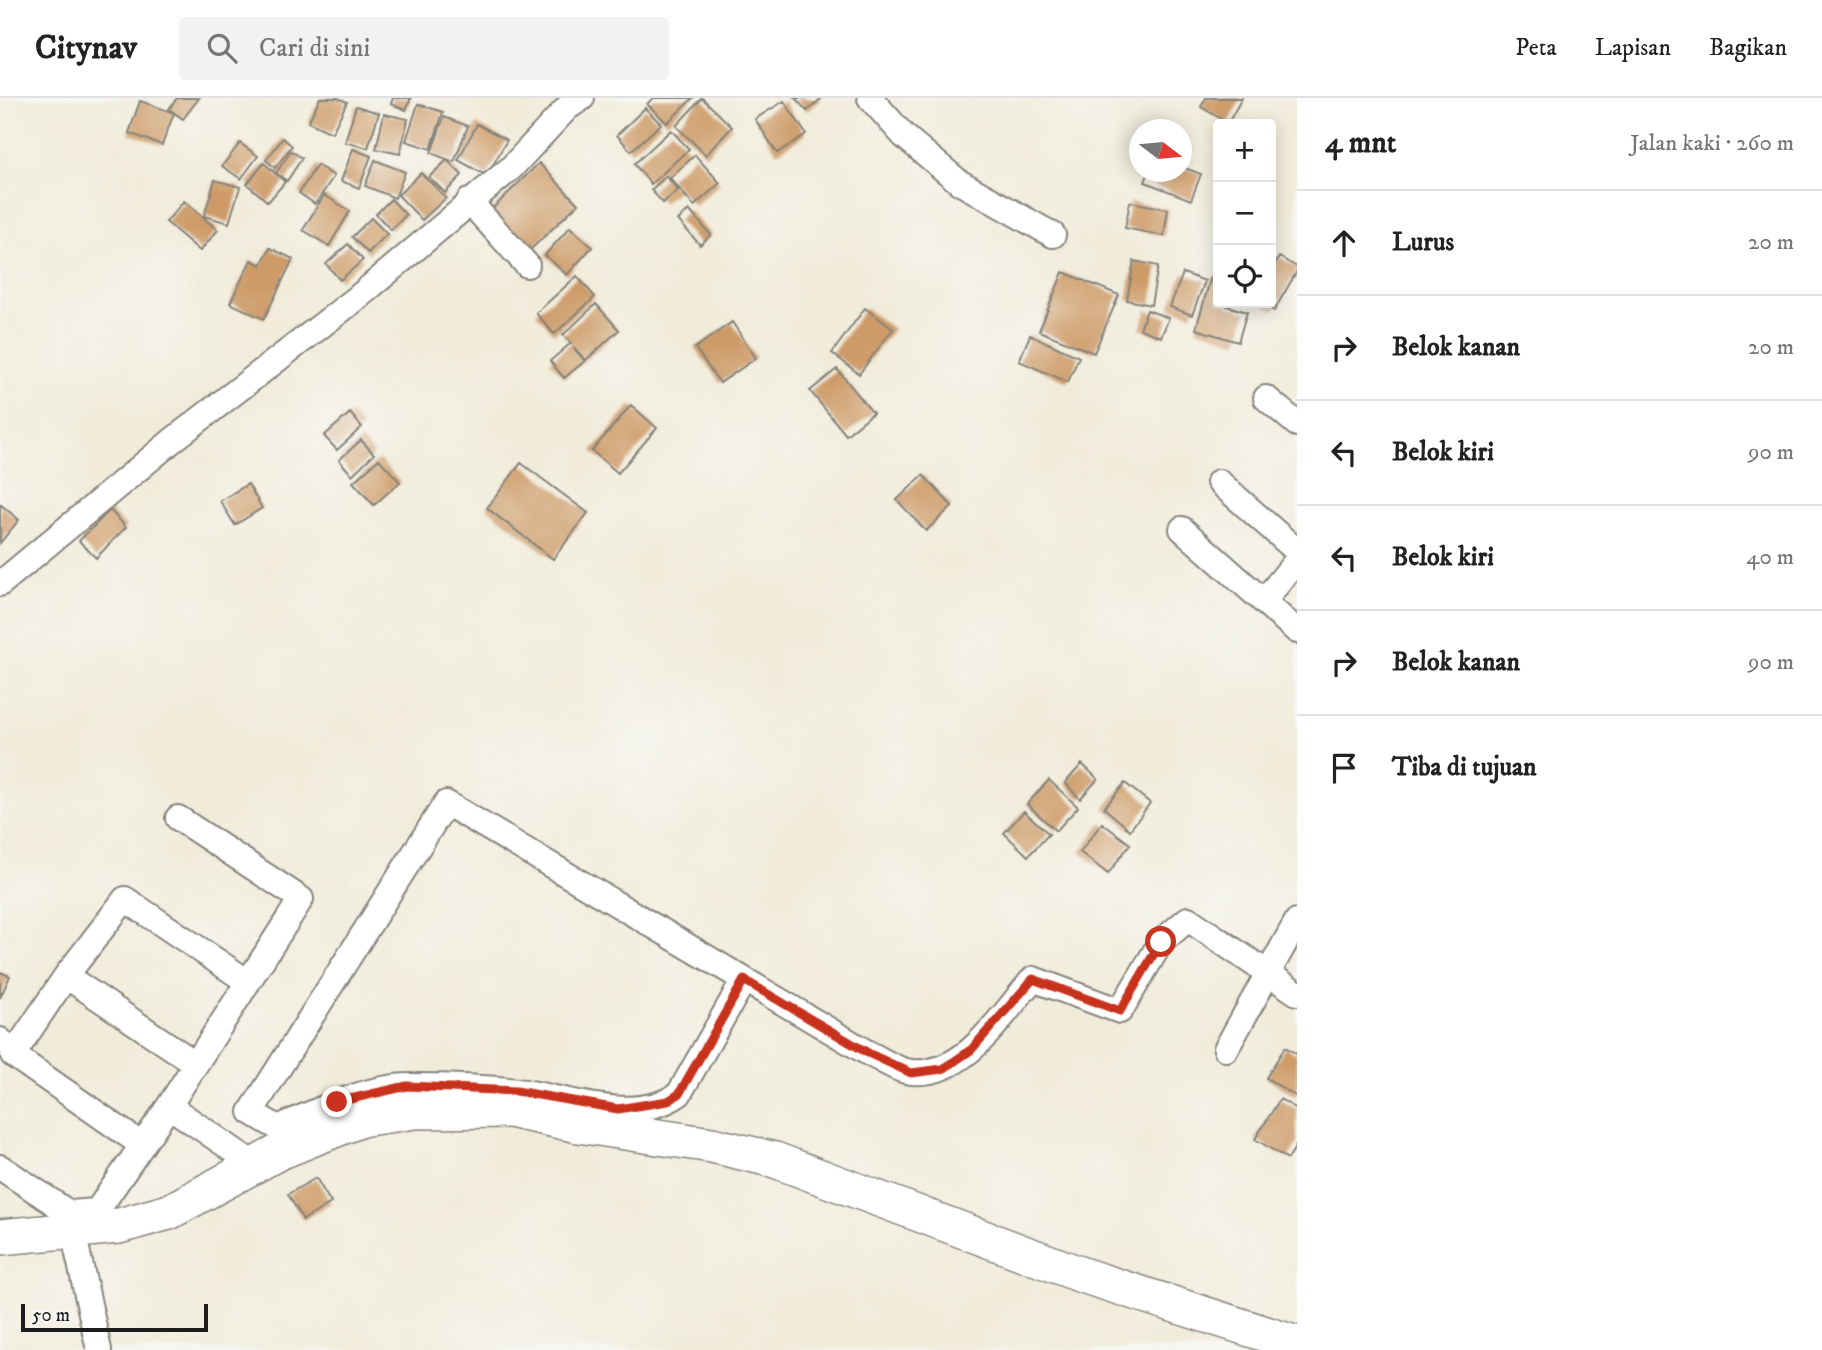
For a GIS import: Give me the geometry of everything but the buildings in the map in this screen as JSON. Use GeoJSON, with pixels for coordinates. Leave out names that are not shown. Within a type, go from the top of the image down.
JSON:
{"type":"FeatureCollection","features":[{"type":"Feature","properties":{"kind":"street"},"geometry":{"type":"LineString","coordinates":[[0,584],[173,440],[357,298],[511,168],[567,108],[582,98]]}},
{"type":"Feature","properties":{"kind":"street"},"geometry":{"type":"LineString","coordinates":[[870,98],[905,136],[959,182],[1053,235]]}},
{"type":"Feature","properties":{"kind":"street"},"geometry":{"type":"LineString","coordinates":[[469,201],[527,265]]}},
{"type":"Feature","properties":{"kind":"street"},"geometry":{"type":"LineString","coordinates":[[1266,398],[1297,424]]}},
{"type":"Feature","properties":{"kind":"street"},"geometry":{"type":"LineString","coordinates":[[1219,482],[1297,551]]}},
{"type":"Feature","properties":{"kind":"street"},"geometry":{"type":"LineString","coordinates":[[1182,529],[1297,631]]}},
{"type":"Feature","properties":{"kind":"street"},"geometry":{"type":"LineString","coordinates":[[1264,601],[1297,560]]}},
{"type":"Feature","properties":{"kind":"street"},"geometry":{"type":"LineString","coordinates":[[1297,993],[1188,919],[1161,942],[1120,1011],[1033,979],[971,1050],[943,1069],[911,1073],[868,1053],[446,803],[251,1112],[285,1137],[361,1119],[415,1111],[509,1110],[578,1125],[712,1145],[799,1168],[1082,1275],[1297,1344]]}},
{"type":"Feature","properties":{"kind":"street"},"geometry":{"type":"LineString","coordinates":[[0,1167],[68,1213],[97,1211],[169,1106],[301,900],[178,818]]}},
{"type":"Feature","properties":{"kind":"street"},"geometry":{"type":"LineString","coordinates":[[142,1145],[13,1055],[66,976],[125,898],[248,982]]}},
{"type":"Feature","properties":{"kind":"street"},"geometry":{"type":"LineString","coordinates":[[1226,1049],[1297,920]]}},
{"type":"Feature","properties":{"kind":"street"},"geometry":{"type":"LineString","coordinates":[[66,976],[195,1065]]}},
{"type":"Feature","properties":{"kind":"street"},"geometry":{"type":"LineString","coordinates":[[0,1237],[119,1226],[169,1212],[255,1165],[285,1137],[337,1102],[407,1086],[516,1091],[618,1109],[668,1101],[679,1094],[744,980]]}},
{"type":"Feature","properties":{"kind":"street"},"geometry":{"type":"LineString","coordinates":[[169,1106],[255,1165]]}},
{"type":"Feature","properties":{"kind":"street"},"geometry":{"type":"LineString","coordinates":[[73,1231],[99,1350]]}},
{"type":"Feature","properties":{"kind":"route"},"geometry":{"type":"LineString","coordinates":[[337,1102],[407,1086],[516,1091],[618,1109],[668,1101],[679,1094],[744,980],[868,1053],[911,1073],[943,1069],[971,1050],[1033,979],[1120,1011],[1161,942]]}}]}
